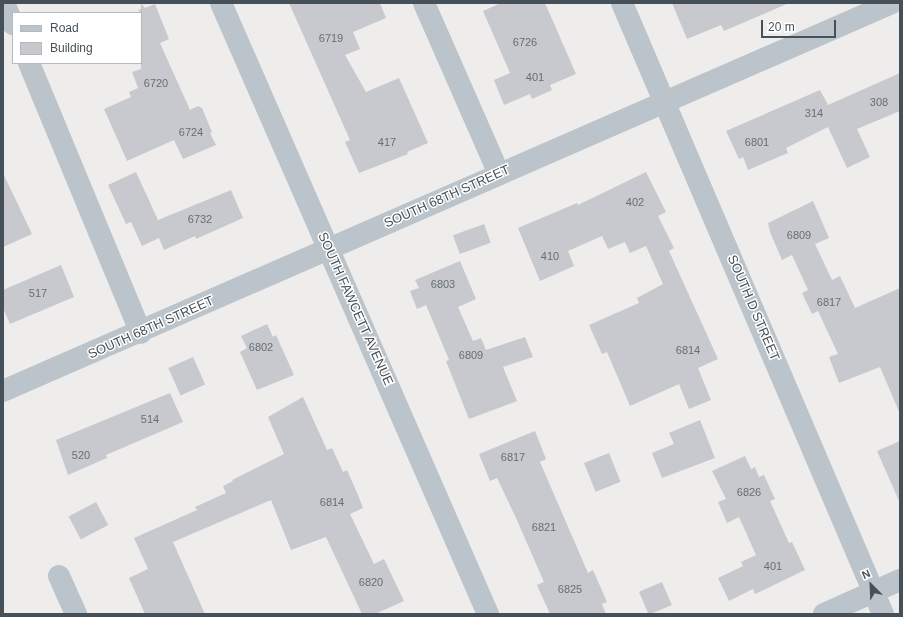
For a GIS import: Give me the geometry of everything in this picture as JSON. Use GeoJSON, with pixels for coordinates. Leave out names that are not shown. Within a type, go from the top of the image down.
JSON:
{"type":"FeatureCollection","features":[{"type":"Feature","properties":{"kind":"street"},"geometry":{"type":"LineString","coordinates":[[4,3],[12,22]]}},
{"type":"Feature","properties":{"kind":"street","name":"SOUTH FAWCETT AVENUE"},"geometry":{"type":"LineString","coordinates":[[221,3],[488,614]]}},
{"type":"Feature","properties":{"kind":"street"},"geometry":{"type":"LineString","coordinates":[[424,3],[499,174]]}},
{"type":"Feature","properties":{"kind":"street","name":"SOUTH D STREET"},"geometry":{"type":"LineString","coordinates":[[622,3],[666,102],[883,614]]}},
{"type":"Feature","properties":{"kind":"street","name":"SOUTH 68TH STREET"},"geometry":{"type":"LineString","coordinates":[[3,391],[141,333],[328,249],[892,3]]}},
{"type":"Feature","properties":{"kind":"street"},"geometry":{"type":"LineString","coordinates":[[29,64],[141,333]]}},
{"type":"Feature","properties":{"kind":"street"},"geometry":{"type":"LineString","coordinates":[[59,576],[76,614]]}},
{"type":"Feature","properties":{"kind":"street"},"geometry":{"type":"LineString","coordinates":[[824,614],[900,580]]}},
{"type":"Feature","properties":{"kind":"building"},"geometry":{"type":"Polygon","coordinates":[[[141,3],[145,8],[155,4],[169,39],[160,43],[190,110],[198,106],[202,108],[212,132],[210,133],[216,145],[183,159],[174,140],[127,161],[104,109],[131,97],[129,92],[138,88],[132,72],[141,69],[142,64],[142,12],[138,10],[141,9],[141,3]]]}},
{"type":"Feature","properties":{"kind":"building"},"geometry":{"type":"Polygon","coordinates":[[[289,3],[380,3],[386,18],[353,32],[360,49],[345,55],[366,92],[399,78],[428,143],[407,152],[408,154],[359,173],[345,142],[350,140],[289,3]]]}},
{"type":"Feature","properties":{"kind":"building"},"geometry":{"type":"Polygon","coordinates":[[[501,3],[545,3],[576,74],[550,85],[552,90],[532,99],[530,94],[504,105],[494,80],[510,73],[483,11],[501,3]]]}},
{"type":"Feature","properties":{"kind":"building"},"geometry":{"type":"Polygon","coordinates":[[[672,3],[789,3],[724,31],[721,25],[687,39],[672,3]]]}},
{"type":"Feature","properties":{"kind":"building"},"geometry":{"type":"Polygon","coordinates":[[[900,73],[900,111],[857,129],[870,157],[847,168],[828,127],[786,148],[788,153],[748,170],[743,157],[739,159],[726,131],[820,90],[828,105],[900,73]]]}},
{"type":"Feature","properties":{"kind":"building"},"geometry":{"type":"Polygon","coordinates":[[[136,172],[158,220],[231,190],[243,218],[196,239],[195,236],[164,250],[159,238],[142,246],[131,222],[126,224],[108,185],[136,172]]]}},
{"type":"Feature","properties":{"kind":"building"},"geometry":{"type":"Polygon","coordinates":[[[646,172],[666,212],[658,216],[674,248],[669,251],[718,359],[698,368],[711,400],[689,409],[679,384],[630,406],[607,352],[602,354],[589,325],[639,303],[637,298],[663,284],[646,246],[630,253],[625,242],[608,249],[602,236],[568,251],[574,266],[540,281],[518,228],[577,203],[578,205],[646,172]]]}},
{"type":"Feature","properties":{"kind":"building"},"geometry":{"type":"Polygon","coordinates":[[[3,173],[32,234],[3,247],[3,173]]]}},
{"type":"Feature","properties":{"kind":"building"},"geometry":{"type":"Polygon","coordinates":[[[813,201],[829,238],[815,244],[832,280],[840,276],[855,308],[900,288],[900,414],[880,367],[839,383],[829,357],[838,354],[818,311],[812,314],[802,293],[808,290],[792,255],[782,260],[770,232],[768,223],[813,201]]]}},
{"type":"Feature","properties":{"kind":"building"},"geometry":{"type":"Polygon","coordinates":[[[484,224],[491,243],[460,254],[453,235],[484,224]]]}},
{"type":"Feature","properties":{"kind":"building"},"geometry":{"type":"Polygon","coordinates":[[[460,261],[476,299],[458,307],[473,341],[481,338],[486,350],[525,337],[533,357],[503,367],[517,401],[469,419],[446,361],[449,360],[426,305],[417,309],[410,291],[419,288],[415,280],[460,261]]]}},
{"type":"Feature","properties":{"kind":"building"},"geometry":{"type":"Polygon","coordinates":[[[61,265],[74,297],[10,324],[3,308],[3,290],[61,265]]]}},
{"type":"Feature","properties":{"kind":"building"},"geometry":{"type":"Polygon","coordinates":[[[267,324],[273,337],[276,335],[294,375],[257,390],[240,352],[247,348],[241,336],[267,324]]]}},
{"type":"Feature","properties":{"kind":"building"},"geometry":{"type":"Polygon","coordinates":[[[193,357],[205,384],[181,395],[168,368],[193,357]]]}},
{"type":"Feature","properties":{"kind":"building"},"geometry":{"type":"Polygon","coordinates":[[[170,393],[183,422],[106,455],[107,458],[68,475],[56,440],[170,393]]]}},
{"type":"Feature","properties":{"kind":"building"},"geometry":{"type":"Polygon","coordinates":[[[303,397],[327,450],[332,448],[343,472],[347,470],[358,495],[363,508],[350,514],[374,564],[384,559],[404,601],[375,614],[362,614],[326,537],[291,550],[271,500],[173,542],[205,614],[145,614],[129,578],[148,569],[134,538],[197,510],[195,507],[226,493],[223,486],[233,481],[232,480],[284,454],[268,417],[303,397]]]}},
{"type":"Feature","properties":{"kind":"building"},"geometry":{"type":"Polygon","coordinates":[[[700,420],[715,458],[662,478],[652,453],[674,444],[669,433],[700,420]]]}},
{"type":"Feature","properties":{"kind":"building"},"geometry":{"type":"Polygon","coordinates":[[[535,431],[546,459],[540,462],[588,573],[593,570],[607,602],[602,604],[606,614],[550,614],[537,585],[544,582],[516,518],[497,478],[490,481],[479,454],[535,431]]]}},
{"type":"Feature","properties":{"kind":"building"},"geometry":{"type":"Polygon","coordinates":[[[900,441],[900,503],[877,451],[900,441]]]}},
{"type":"Feature","properties":{"kind":"building"},"geometry":{"type":"Polygon","coordinates":[[[609,453],[621,482],[596,492],[584,463],[609,453]]]}},
{"type":"Feature","properties":{"kind":"building"},"geometry":{"type":"Polygon","coordinates":[[[745,456],[751,469],[755,467],[759,477],[764,475],[775,499],[770,501],[789,543],[792,542],[805,570],[755,594],[753,589],[729,601],[718,578],[743,566],[741,562],[756,555],[739,517],[727,523],[718,502],[726,499],[712,471],[745,456]]]}},
{"type":"Feature","properties":{"kind":"building"},"geometry":{"type":"Polygon","coordinates":[[[96,502],[108,525],[81,540],[69,517],[96,502]]]}},
{"type":"Feature","properties":{"kind":"building"},"geometry":{"type":"Polygon","coordinates":[[[662,582],[672,605],[648,614],[639,592],[662,582]]]}}]}
